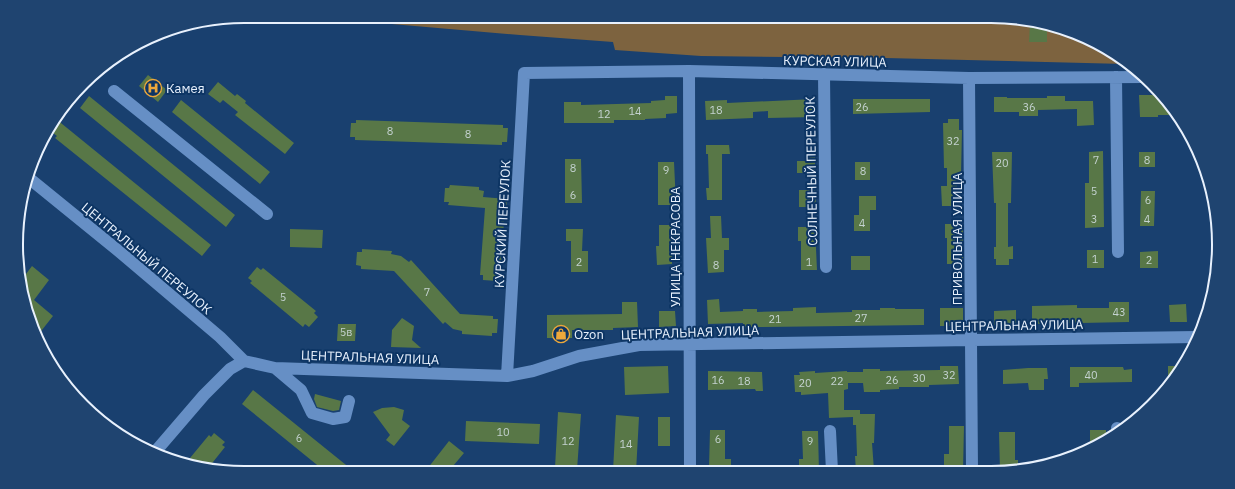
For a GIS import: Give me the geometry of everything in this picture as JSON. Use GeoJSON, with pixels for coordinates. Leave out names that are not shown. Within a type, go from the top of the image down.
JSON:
{"type":"FeatureCollection","features":[{"type":"Feature","properties":{"kind":"street","name":"КУРСКАЯ УЛИЦА"},"geometry":{"type":"LineString","coordinates":[[524,73],[689,71],[969,78],[1136,77]]}},
{"type":"Feature","properties":{"kind":"street","name":"УЛИЦА НЕКРАСОВА"},"geometry":{"type":"LineString","coordinates":[[689,71],[690,466]]}},
{"type":"Feature","properties":{"kind":"street","name":"КУРСКИЙ ПЕРЕУЛОК"},"geometry":{"type":"LineString","coordinates":[[507,376],[524,73]]}},
{"type":"Feature","properties":{"kind":"street","name":"СОЛНЕЧНЫЙ ПЕРЕУЛОК"},"geometry":{"type":"LineString","coordinates":[[824,74],[826,267]]}},
{"type":"Feature","properties":{"kind":"street"},"geometry":{"type":"LineString","coordinates":[[1116,77],[1118,252]]}},
{"type":"Feature","properties":{"kind":"street","name":"ПРИВОЛЬНАЯ УЛИЦА"},"geometry":{"type":"LineString","coordinates":[[969,78],[972,466]]}},
{"type":"Feature","properties":{"kind":"street"},"geometry":{"type":"LineString","coordinates":[[114,92],[266,214]]}},
{"type":"Feature","properties":{"kind":"street","name":"ЦЕНТРАЛЬНЫЙ ПЕРЕУЛОК"},"geometry":{"type":"LineString","coordinates":[[33,181],[215,332],[244,361]]}},
{"type":"Feature","properties":{"kind":"street","name":"ЦЕНТРАЛЬНАЯ УЛИЦА"},"geometry":{"type":"LineString","coordinates":[[244,361],[275,368],[507,376],[533,371],[579,356],[639,345],[1191,338]]}},
{"type":"Feature","properties":{"kind":"street"},"geometry":{"type":"LineString","coordinates":[[158,448],[204,395],[230,369],[244,361]]}},
{"type":"Feature","properties":{"kind":"street"},"geometry":{"type":"LineString","coordinates":[[275,368],[301,390],[312,413],[333,419],[345,417],[349,401]]}},
{"type":"Feature","properties":{"kind":"street"},"geometry":{"type":"LineString","coordinates":[[830,431],[832,466]]}},
{"type":"Feature","properties":{"kind":"shaded area"},"geometry":{"type":"Polygon","coordinates":[[[380,23],[1005,23],[1034,27],[1062,35],[1088,46],[1119,64],[886,58],[701,56],[615,50],[613,42],[380,23]]]}},
{"type":"Feature","properties":{"kind":"building"},"geometry":{"type":"Polygon","coordinates":[[[1030,26],[1047,31],[1047,42],[1029,42],[1030,26]]]}},
{"type":"Feature","properties":{"kind":"building"},"geometry":{"type":"Polygon","coordinates":[[[148,75],[167,90],[158,102],[139,86],[148,75]]]}},
{"type":"Feature","properties":{"kind":"building"},"geometry":{"type":"Polygon","coordinates":[[[218,82],[235,96],[237,94],[246,101],[245,103],[294,143],[285,154],[235,115],[238,112],[223,100],[220,103],[208,94],[218,82]]]}},
{"type":"Feature","properties":{"kind":"building"},"geometry":{"type":"Polygon","coordinates":[[[1139,95],[1154,95],[1170,115],[1158,115],[1158,117],[1140,117],[1139,95]]]}},
{"type":"Feature","properties":{"kind":"building"},"geometry":{"type":"Polygon","coordinates":[[[89,96],[235,215],[226,227],[80,108],[89,96]]]}},
{"type":"Feature","properties":{"kind":"building"},"geometry":{"type":"Polygon","coordinates":[[[665,96],[677,96],[677,113],[666,114],[666,118],[614,120],[614,123],[564,123],[564,102],[581,102],[581,105],[651,103],[651,101],[665,100],[665,96]]]}},
{"type":"Feature","properties":{"kind":"building"},"geometry":{"type":"Polygon","coordinates":[[[1047,96],[1065,96],[1065,101],[1093,101],[1094,125],[1077,126],[1077,109],[1038,110],[1038,116],[1019,116],[1019,112],[994,112],[994,97],[1047,98],[1047,96]]]}},
{"type":"Feature","properties":{"kind":"building"},"geometry":{"type":"Polygon","coordinates":[[[815,99],[815,117],[768,118],[768,111],[753,112],[753,118],[706,120],[705,101],[727,100],[727,103],[815,99]]]}},
{"type":"Feature","properties":{"kind":"building"},"geometry":{"type":"Polygon","coordinates":[[[853,99],[930,99],[930,112],[853,114],[853,99]]]}},
{"type":"Feature","properties":{"kind":"building"},"geometry":{"type":"Polygon","coordinates":[[[181,100],[270,172],[260,184],[172,112],[181,100]]]}},
{"type":"Feature","properties":{"kind":"building"},"geometry":{"type":"Polygon","coordinates":[[[948,119],[959,119],[959,130],[962,130],[961,175],[957,175],[957,206],[942,206],[941,186],[947,186],[947,168],[944,168],[943,123],[948,123],[948,119]]]}},
{"type":"Feature","properties":{"kind":"building"},"geometry":{"type":"Polygon","coordinates":[[[356,120],[503,125],[503,128],[508,128],[507,142],[502,142],[502,145],[355,140],[355,137],[350,137],[351,123],[356,123],[356,120]]]}},
{"type":"Feature","properties":{"kind":"building"},"geometry":{"type":"Polygon","coordinates":[[[60,122],[211,245],[202,256],[55,138],[57,136],[53,133],[60,122]]]}},
{"type":"Feature","properties":{"kind":"building"},"geometry":{"type":"Polygon","coordinates":[[[706,145],[729,145],[730,154],[722,154],[722,200],[707,200],[706,188],[709,188],[708,154],[706,154],[706,145]]]}},
{"type":"Feature","properties":{"kind":"building"},"geometry":{"type":"Polygon","coordinates":[[[1103,151],[1104,227],[1085,228],[1085,183],[1089,183],[1089,152],[1103,151]]]}},
{"type":"Feature","properties":{"kind":"building"},"geometry":{"type":"Polygon","coordinates":[[[992,152],[1012,152],[1011,203],[1008,203],[1008,247],[1013,246],[1013,259],[1009,259],[1009,265],[996,265],[996,259],[994,259],[994,247],[996,247],[996,203],[994,203],[992,152]]]}},
{"type":"Feature","properties":{"kind":"building"},"geometry":{"type":"Polygon","coordinates":[[[1139,152],[1155,152],[1155,167],[1139,167],[1139,152]]]}},
{"type":"Feature","properties":{"kind":"building"},"geometry":{"type":"Polygon","coordinates":[[[805,156],[815,157],[815,173],[797,173],[797,161],[805,161],[805,156]]]}},
{"type":"Feature","properties":{"kind":"building"},"geometry":{"type":"Polygon","coordinates":[[[565,159],[581,159],[582,203],[565,203],[565,159]]]}},
{"type":"Feature","properties":{"kind":"building"},"geometry":{"type":"Polygon","coordinates":[[[658,162],[674,162],[676,205],[658,205],[658,162]]]}},
{"type":"Feature","properties":{"kind":"building"},"geometry":{"type":"Polygon","coordinates":[[[855,162],[870,162],[870,180],[855,180],[855,162]]]}},
{"type":"Feature","properties":{"kind":"building"},"geometry":{"type":"Polygon","coordinates":[[[450,185],[479,187],[479,190],[484,191],[483,197],[507,199],[500,276],[497,276],[497,281],[483,280],[483,275],[480,275],[485,208],[448,205],[449,202],[444,202],[445,188],[449,188],[450,185]]]}},
{"type":"Feature","properties":{"kind":"building"},"geometry":{"type":"Polygon","coordinates":[[[799,190],[815,190],[816,207],[799,207],[799,190]]]}},
{"type":"Feature","properties":{"kind":"building"},"geometry":{"type":"Polygon","coordinates":[[[1141,191],[1155,191],[1154,226],[1140,226],[1141,191]]]}},
{"type":"Feature","properties":{"kind":"building"},"geometry":{"type":"Polygon","coordinates":[[[859,196],[876,196],[876,210],[870,210],[870,231],[854,231],[854,215],[859,215],[859,196]]]}},
{"type":"Feature","properties":{"kind":"building"},"geometry":{"type":"Polygon","coordinates":[[[710,216],[721,216],[722,238],[729,238],[729,250],[724,250],[724,272],[708,273],[706,238],[711,238],[710,216]]]}},
{"type":"Feature","properties":{"kind":"building"},"geometry":{"type":"Polygon","coordinates":[[[945,224],[963,224],[963,264],[947,264],[947,238],[945,238],[945,224]]]}},
{"type":"Feature","properties":{"kind":"building"},"geometry":{"type":"Polygon","coordinates":[[[659,225],[676,225],[677,242],[672,242],[672,264],[657,265],[656,246],[659,246],[659,225]]]}},
{"type":"Feature","properties":{"kind":"building"},"geometry":{"type":"Polygon","coordinates":[[[798,227],[815,227],[817,270],[801,270],[801,241],[798,241],[798,227]]]}},
{"type":"Feature","properties":{"kind":"building"},"geometry":{"type":"Polygon","coordinates":[[[290,229],[323,230],[322,248],[290,247],[290,229]]]}},
{"type":"Feature","properties":{"kind":"building"},"geometry":{"type":"Polygon","coordinates":[[[566,229],[583,229],[582,251],[588,251],[588,272],[571,272],[571,241],[566,241],[566,229]]]}},
{"type":"Feature","properties":{"kind":"building"},"geometry":{"type":"Polygon","coordinates":[[[362,249],[392,251],[391,254],[401,256],[409,262],[411,260],[460,314],[493,316],[493,319],[498,319],[497,333],[492,333],[492,336],[462,334],[462,331],[453,329],[445,322],[443,324],[394,271],[361,269],[361,266],[356,265],[357,252],[362,252],[362,249]]]}},
{"type":"Feature","properties":{"kind":"building"},"geometry":{"type":"Polygon","coordinates":[[[1087,250],[1104,250],[1104,268],[1087,268],[1087,250]]]}},
{"type":"Feature","properties":{"kind":"building"},"geometry":{"type":"Polygon","coordinates":[[[1158,251],[1158,268],[1140,268],[1140,252],[1158,251]]]}},
{"type":"Feature","properties":{"kind":"building"},"geometry":{"type":"Polygon","coordinates":[[[851,256],[870,256],[870,270],[851,270],[851,256]]]}},
{"type":"Feature","properties":{"kind":"building"},"geometry":{"type":"Polygon","coordinates":[[[32,266],[49,280],[34,300],[53,316],[41,331],[27,288],[25,275],[32,266]]]}},
{"type":"Feature","properties":{"kind":"building"},"geometry":{"type":"Polygon","coordinates":[[[257,267],[261,270],[263,268],[316,311],[314,313],[318,317],[309,327],[305,324],[303,327],[250,283],[252,281],[248,278],[257,267]]]}},
{"type":"Feature","properties":{"kind":"building"},"geometry":{"type":"Polygon","coordinates":[[[719,299],[720,312],[743,311],[743,309],[757,309],[757,312],[793,311],[793,308],[816,307],[816,313],[852,312],[852,310],[880,310],[880,308],[924,309],[924,325],[743,327],[743,323],[708,324],[707,300],[719,299]]]}},
{"type":"Feature","properties":{"kind":"building"},"geometry":{"type":"Polygon","coordinates":[[[622,302],[637,302],[638,327],[613,328],[613,330],[572,330],[572,338],[547,338],[547,315],[622,314],[622,302]]]}},
{"type":"Feature","properties":{"kind":"building"},"geometry":{"type":"Polygon","coordinates":[[[1109,302],[1129,302],[1129,322],[1032,324],[1032,306],[1077,305],[1077,308],[1109,308],[1109,302]]]}},
{"type":"Feature","properties":{"kind":"building"},"geometry":{"type":"Polygon","coordinates":[[[1186,304],[1187,322],[1170,322],[1169,305],[1186,304]]]}},
{"type":"Feature","properties":{"kind":"building"},"geometry":{"type":"Polygon","coordinates":[[[940,308],[963,308],[963,326],[940,326],[940,308]]]}},
{"type":"Feature","properties":{"kind":"building"},"geometry":{"type":"Polygon","coordinates":[[[1016,310],[1016,324],[994,325],[994,311],[1016,310]]]}},
{"type":"Feature","properties":{"kind":"building"},"geometry":{"type":"Polygon","coordinates":[[[659,311],[675,311],[676,326],[659,327],[659,311]]]}},
{"type":"Feature","properties":{"kind":"building"},"geometry":{"type":"Polygon","coordinates":[[[402,318],[414,326],[412,340],[421,348],[391,347],[392,330],[402,318]]]}},
{"type":"Feature","properties":{"kind":"building"},"geometry":{"type":"Polygon","coordinates":[[[338,324],[356,324],[355,341],[337,341],[338,324]]]}},
{"type":"Feature","properties":{"kind":"building"},"geometry":{"type":"Polygon","coordinates":[[[668,366],[669,393],[625,395],[624,367],[668,366]]]}},
{"type":"Feature","properties":{"kind":"building"},"geometry":{"type":"Polygon","coordinates":[[[940,366],[958,366],[959,384],[929,385],[929,387],[899,387],[899,389],[880,390],[880,392],[864,392],[863,383],[848,383],[848,389],[844,390],[844,410],[860,410],[860,414],[875,414],[874,443],[872,443],[874,466],[856,466],[855,456],[857,456],[856,425],[853,425],[853,417],[829,418],[828,393],[801,395],[801,392],[795,392],[794,375],[800,375],[799,372],[863,372],[863,369],[880,369],[880,371],[940,370],[940,366]]]}},
{"type":"Feature","properties":{"kind":"building"},"geometry":{"type":"Polygon","coordinates":[[[1168,366],[1175,366],[1175,368],[1168,377],[1168,366]]]}},
{"type":"Feature","properties":{"kind":"building"},"geometry":{"type":"Polygon","coordinates":[[[1070,367],[1123,367],[1124,370],[1132,369],[1132,382],[1079,383],[1079,387],[1070,387],[1070,367]]]}},
{"type":"Feature","properties":{"kind":"building"},"geometry":{"type":"Polygon","coordinates":[[[1047,368],[1048,379],[1044,379],[1044,390],[1029,390],[1028,383],[1003,384],[1003,370],[1047,368]]]}},
{"type":"Feature","properties":{"kind":"building"},"geometry":{"type":"Polygon","coordinates":[[[708,371],[762,372],[763,391],[756,391],[755,389],[708,390],[708,371]]]}},
{"type":"Feature","properties":{"kind":"building"},"geometry":{"type":"Polygon","coordinates":[[[253,390],[347,466],[318,466],[242,404],[253,390]]]}},
{"type":"Feature","properties":{"kind":"building"},"geometry":{"type":"Polygon","coordinates":[[[315,394],[341,401],[339,410],[333,411],[317,407],[314,399],[315,394]]]}},
{"type":"Feature","properties":{"kind":"building"},"geometry":{"type":"Polygon","coordinates":[[[394,407],[404,410],[402,420],[410,426],[394,446],[386,440],[390,435],[373,412],[382,408],[394,407]]]}},
{"type":"Feature","properties":{"kind":"building"},"geometry":{"type":"Polygon","coordinates":[[[558,412],[581,414],[577,466],[555,466],[558,412]]]}},
{"type":"Feature","properties":{"kind":"building"},"geometry":{"type":"Polygon","coordinates":[[[616,415],[639,417],[636,466],[613,466],[616,415]]]}},
{"type":"Feature","properties":{"kind":"building"},"geometry":{"type":"Polygon","coordinates":[[[658,417],[670,417],[670,446],[658,446],[658,417]]]}},
{"type":"Feature","properties":{"kind":"building"},"geometry":{"type":"Polygon","coordinates":[[[466,421],[540,424],[539,444],[465,441],[466,421]]]}},
{"type":"Feature","properties":{"kind":"building"},"geometry":{"type":"Polygon","coordinates":[[[949,426],[964,426],[963,466],[944,466],[944,454],[949,454],[949,426]]]}},
{"type":"Feature","properties":{"kind":"building"},"geometry":{"type":"Polygon","coordinates":[[[710,430],[725,430],[725,459],[731,459],[731,466],[709,466],[710,430]]]}},
{"type":"Feature","properties":{"kind":"building"},"geometry":{"type":"Polygon","coordinates":[[[1090,430],[1106,430],[1106,433],[1090,442],[1090,430]]]}},
{"type":"Feature","properties":{"kind":"building"},"geometry":{"type":"Polygon","coordinates":[[[802,431],[818,431],[819,466],[799,466],[799,459],[803,459],[802,431]]]}},
{"type":"Feature","properties":{"kind":"building"},"geometry":{"type":"Polygon","coordinates":[[[999,432],[1015,432],[1015,460],[1018,460],[1018,464],[1000,466],[999,432]]]}},
{"type":"Feature","properties":{"kind":"building"},"geometry":{"type":"Polygon","coordinates":[[[214,433],[225,442],[222,445],[225,447],[212,463],[201,462],[190,458],[209,435],[211,437],[214,433]]]}},
{"type":"Feature","properties":{"kind":"building"},"geometry":{"type":"Polygon","coordinates":[[[449,441],[464,453],[453,466],[429,466],[449,441]]]}},
{"type":"Feature","properties":{"kind":"place","name":"Камея"},"geometry":{"type":"Point","coordinates":[153,88]}},
{"type":"Feature","properties":{"kind":"place","name":"Ozon"},"geometry":{"type":"Point","coordinates":[561,334]}}]}
